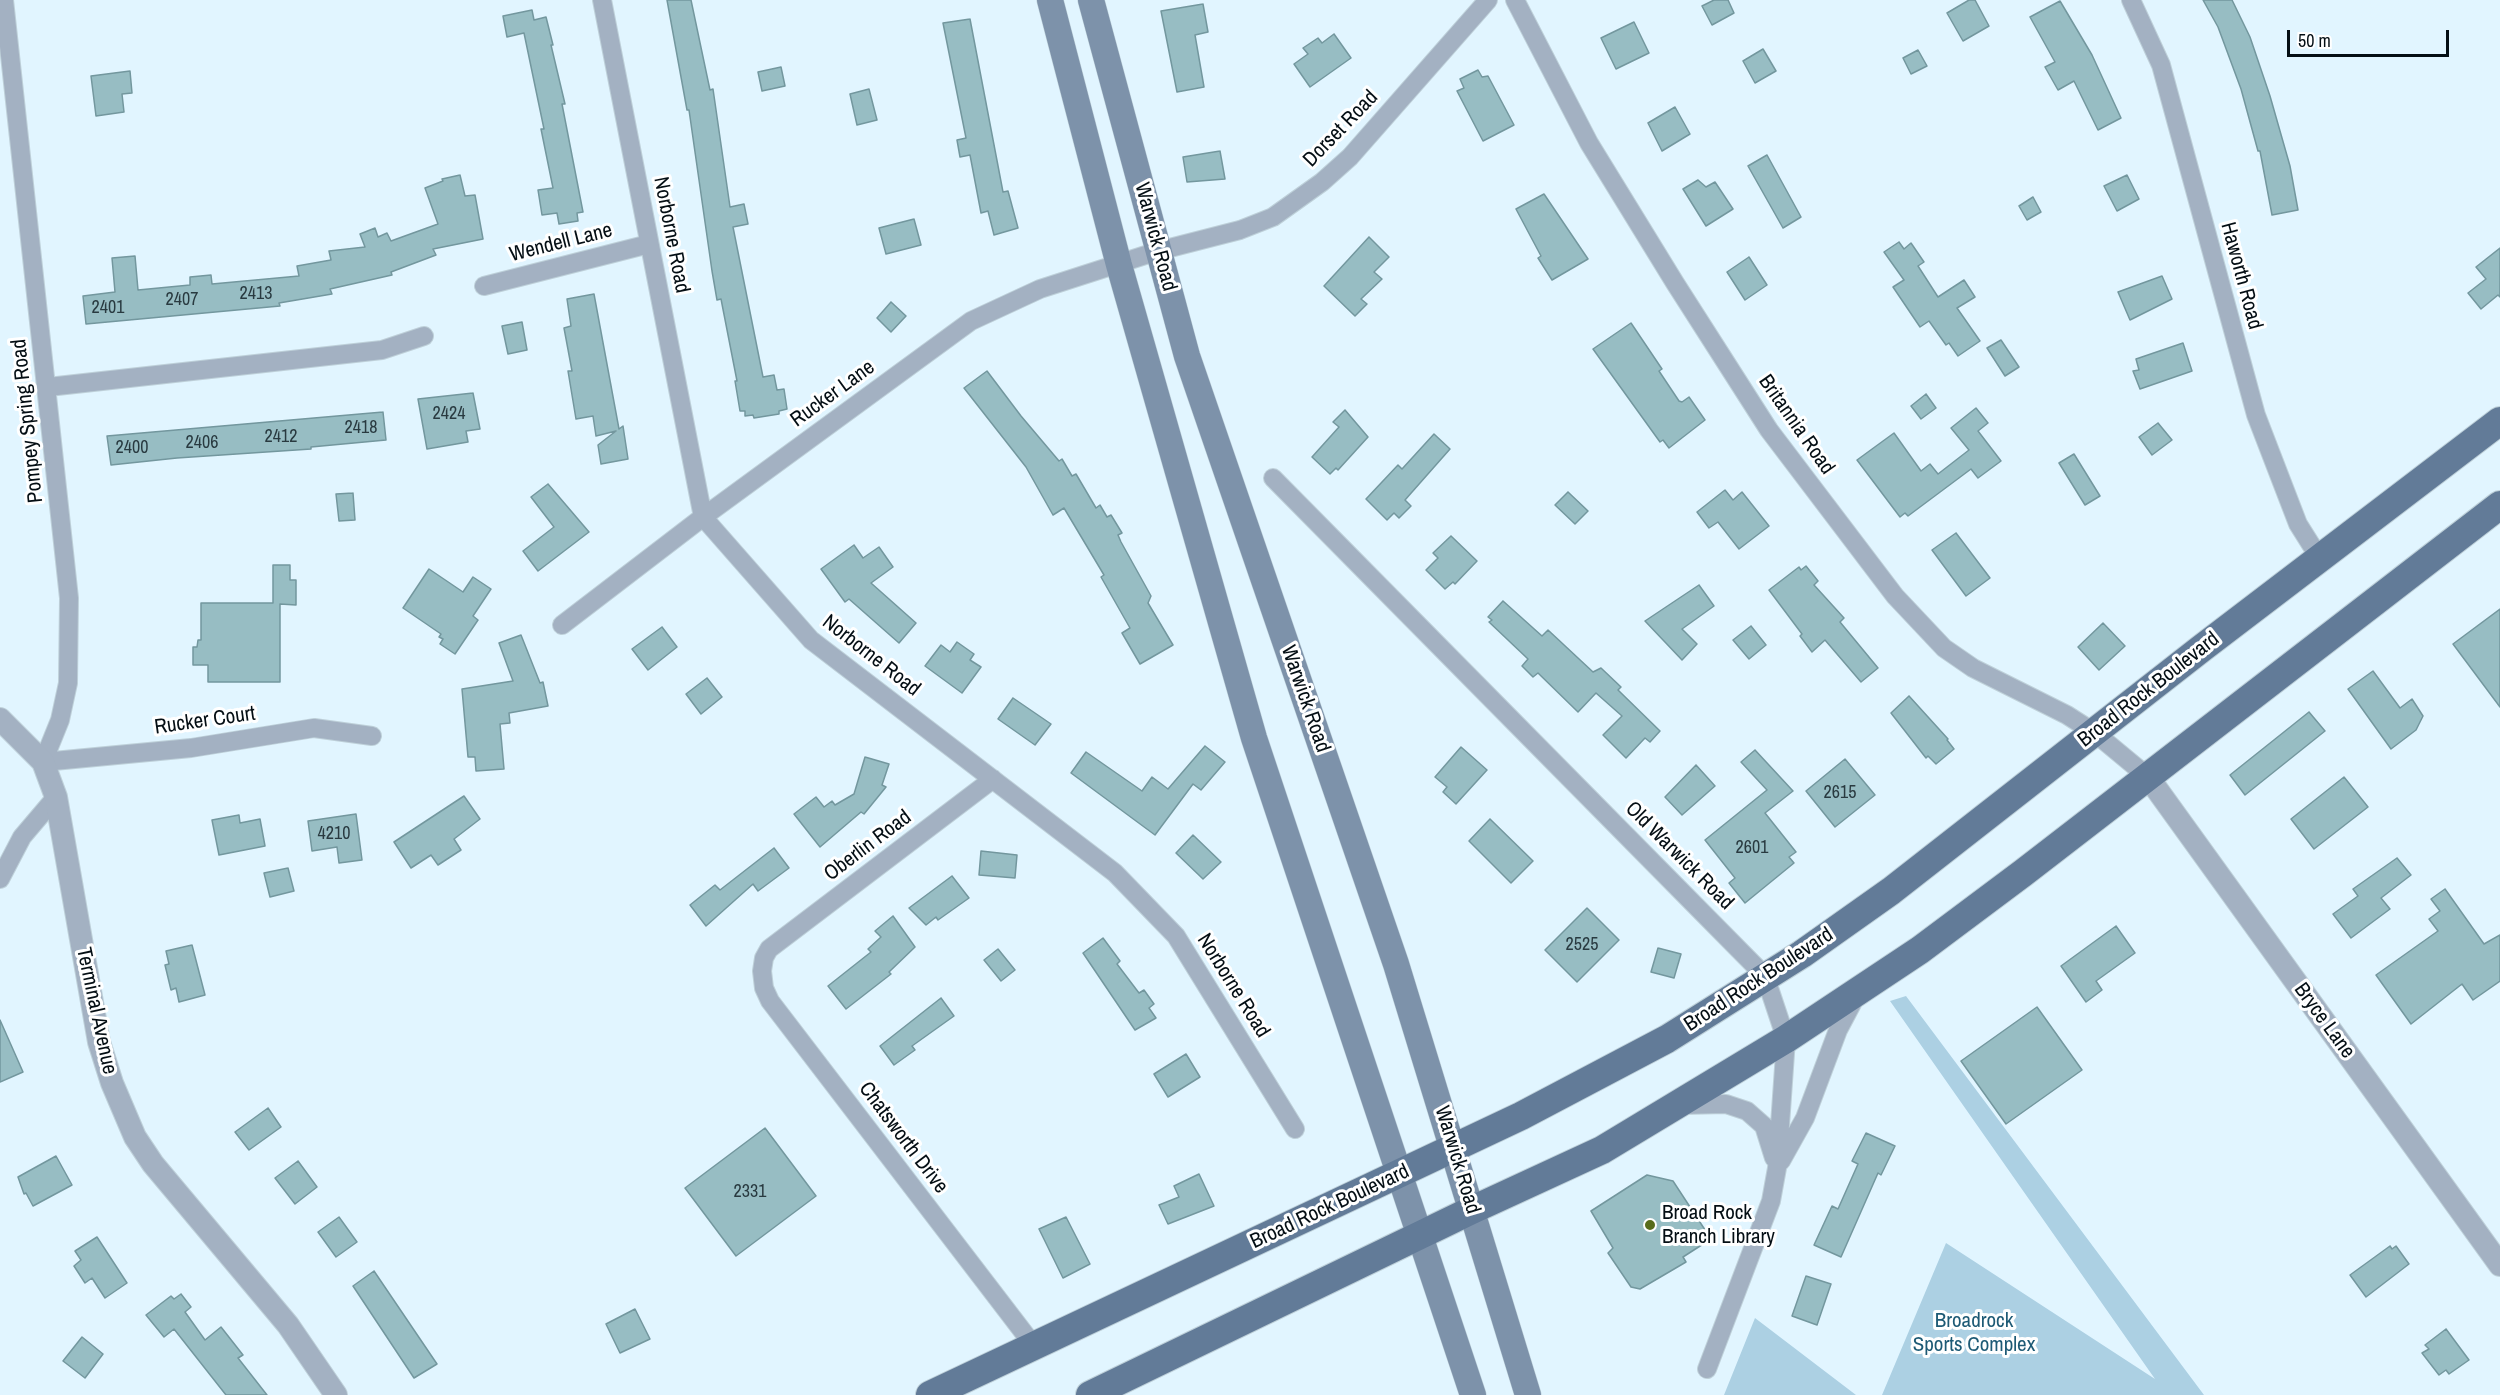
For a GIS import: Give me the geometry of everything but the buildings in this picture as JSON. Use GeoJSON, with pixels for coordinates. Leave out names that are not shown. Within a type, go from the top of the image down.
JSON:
{"type":"FeatureCollection","features":[{"type":"Feature","properties":{"kind":"main road","name":"Warwick Road"},"geometry":{"type":"LineString","coordinates":[[1050,0],[1119,265],[1254,738],[1473,1395]]}},
{"type":"Feature","properties":{"kind":"main road","name":"Warwick Road"},"geometry":{"type":"LineString","coordinates":[[1091,0],[1187,356],[1396,964],[1528,1395]]}},
{"type":"Feature","properties":{"kind":"main road","name":"Broad Rock Boulevard"},"geometry":{"type":"LineString","coordinates":[[930,1395],[1398,1175],[1667,1040],[1891,891],[2500,421]]}},
{"type":"Feature","properties":{"kind":"main road"},"geometry":{"type":"LineString","coordinates":[[1090,1395],[1472,1210],[1602,1150],[1681,1105],[1786,1039],[1928,944],[2500,505]]}},
{"type":"Feature","properties":{"kind":"street","name":"Pompey Spring Road"},"geometry":{"type":"LineString","coordinates":[[4,0],[48,387],[69,597],[68,683],[60,720],[43,762]]}},
{"type":"Feature","properties":{"kind":"street","name":"Norborne Road"},"geometry":{"type":"LineString","coordinates":[[602,0],[703,517],[811,640],[1115,873],[1176,936],[1295,1129]]}},
{"type":"Feature","properties":{"kind":"street","name":"Dorset Road"},"geometry":{"type":"LineString","coordinates":[[1158,251],[1240,230],[1273,217],[1322,182],[1350,157],[1488,0]]}},
{"type":"Feature","properties":{"kind":"street","name":"Britannia Road"},"geometry":{"type":"LineString","coordinates":[[1515,0],[1589,143],[1675,284],[1769,430],[1895,596],[1944,648],[1973,668],[2067,715],[2095,733],[2148,777]]}},
{"type":"Feature","properties":{"kind":"street","name":"Haworth Road"},"geometry":{"type":"LineString","coordinates":[[2131,0],[2161,65],[2256,415],[2298,524],[2320,559]]}},
{"type":"Feature","properties":{"kind":"street","name":"Wendell Lane"},"geometry":{"type":"LineString","coordinates":[[484,286],[649,244]]}},
{"type":"Feature","properties":{"kind":"street","name":"Rucker Lane"},"geometry":{"type":"LineString","coordinates":[[562,625],[703,517],[971,321],[1040,289],[1158,251]]}},
{"type":"Feature","properties":{"kind":"street"},"geometry":{"type":"LineString","coordinates":[[48,387],[382,350],[424,336]]}},
{"type":"Feature","properties":{"kind":"street","name":"Old Warwick Road"},"geometry":{"type":"LineString","coordinates":[[1274,478],[1765,976],[1786,1039],[1777,1168],[1771,1201],[1707,1369]]}},
{"type":"Feature","properties":{"kind":"street","name":"Terminal Avenue"},"geometry":{"type":"LineString","coordinates":[[0,719],[43,762],[56,797],[99,1042],[112,1083],[135,1137],[153,1164],[281,1315],[336,1395]]}},
{"type":"Feature","properties":{"kind":"street","name":"Rucker Court"},"geometry":{"type":"LineString","coordinates":[[43,762],[191,748],[314,728],[372,736]]}},
{"type":"Feature","properties":{"kind":"street","name":"Bryce Lane"},"geometry":{"type":"LineString","coordinates":[[2148,777],[2500,1265]]}},
{"type":"Feature","properties":{"kind":"street","name":"Oberlin Road"},"geometry":{"type":"LineString","coordinates":[[769,949],[993,779]]}},
{"type":"Feature","properties":{"kind":"street"},"geometry":{"type":"LineString","coordinates":[[0,879],[22,837],[56,797]]}},
{"type":"Feature","properties":{"kind":"street","name":"Chatsworth Drive"},"geometry":{"type":"LineString","coordinates":[[769,949],[764,958],[762,971],[770,1001],[1034,1346]]}},
{"type":"Feature","properties":{"kind":"street"},"geometry":{"type":"LineString","coordinates":[[1777,1168],[1805,1118],[1838,1030],[1858,992]]}},
{"type":"Feature","properties":{"kind":"street"},"geometry":{"type":"LineString","coordinates":[[1681,1105],[1726,1104],[1752,1114],[1764,1126],[1777,1168]]}},
{"type":"Feature","properties":{"kind":"green space","name":"Broadrock Sports Complex"},"geometry":{"type":"Polygon","coordinates":[[[1906,996],[2204,1395],[1882,1395],[1946,1243],[2155,1379],[1890,1001],[1906,996]]]}},
{"type":"Feature","properties":{"kind":"green space"},"geometry":{"type":"Polygon","coordinates":[[[1755,1318],[1856,1395],[1724,1395],[1755,1318]]]}},
{"type":"Feature","properties":{"kind":"place","name":"Broad Rock Branch Library"},"geometry":{"type":"Point","coordinates":[1650,1225]}}]}
